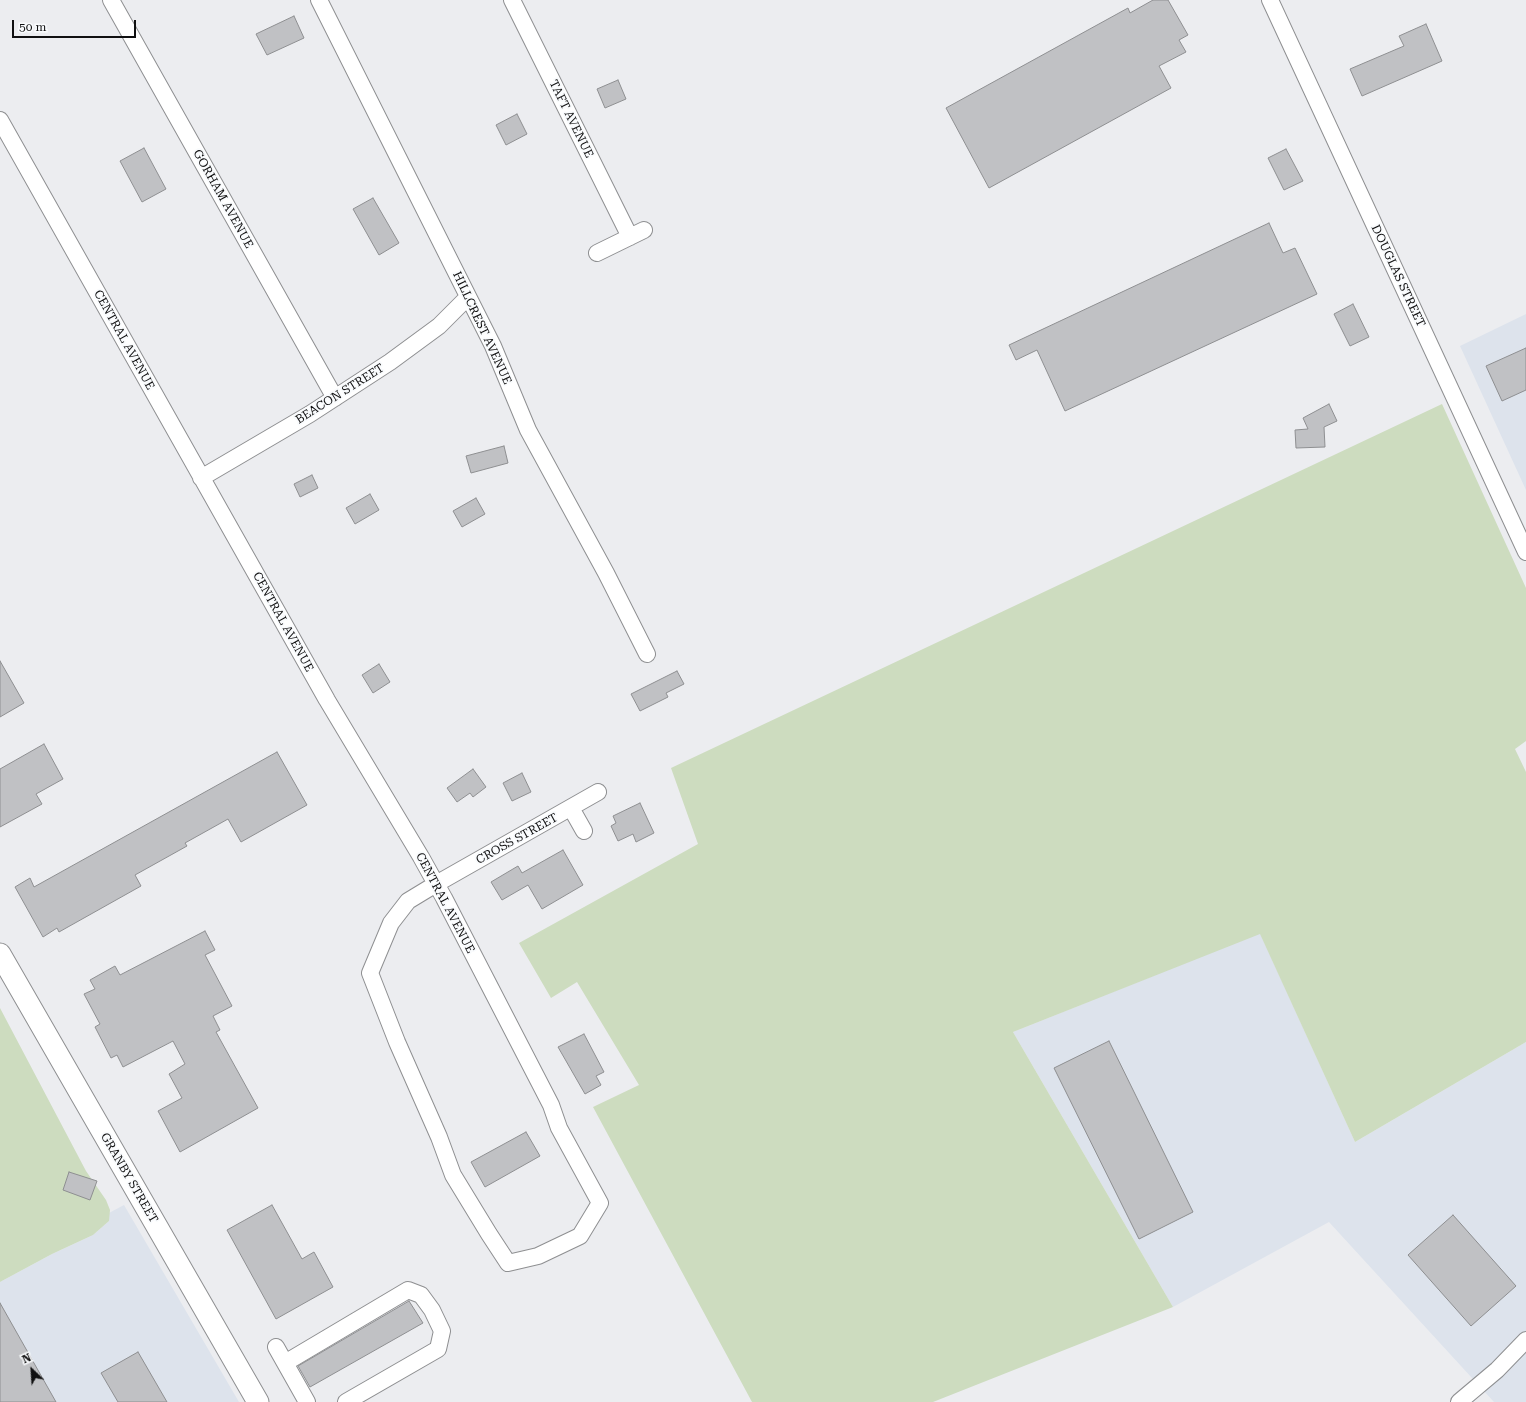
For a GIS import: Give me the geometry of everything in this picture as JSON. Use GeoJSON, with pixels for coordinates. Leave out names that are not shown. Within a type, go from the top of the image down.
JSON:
{"type":"FeatureCollection","features":[{"type":"Feature","properties":{"kind":"main road","name":"GRANBY STREET"},"geometry":{"type":"LineString","coordinates":[[0,954],[258,1402]]}},
{"type":"Feature","properties":{"kind":"street","name":"GORHAM AVENUE"},"geometry":{"type":"LineString","coordinates":[[111,0],[335,398]]}},
{"type":"Feature","properties":{"kind":"street","name":"HILLCREST AVENUE"},"geometry":{"type":"LineString","coordinates":[[319,0],[500,362],[528,430],[606,573],[647,654]]}},
{"type":"Feature","properties":{"kind":"street","name":"TAFT AVENUE"},"geometry":{"type":"LineString","coordinates":[[512,0],[630,237]]}},
{"type":"Feature","properties":{"kind":"street","name":"DOUGLAS STREET"},"geometry":{"type":"LineString","coordinates":[[1270,0],[1526,552]]}},
{"type":"Feature","properties":{"kind":"street","name":"CENTRAL AVENUE"},"geometry":{"type":"LineString","coordinates":[[0,120],[346,733],[436,884],[551,1106],[559,1128]]}},
{"type":"Feature","properties":{"kind":"street"},"geometry":{"type":"LineString","coordinates":[[597,253],[644,230]]}},
{"type":"Feature","properties":{"kind":"street","name":"BEACON STREET"},"geometry":{"type":"LineString","coordinates":[[201,478],[335,398],[390,362],[428,335],[468,297]]}},
{"type":"Feature","properties":{"kind":"street","name":"CROSS STREET"},"geometry":{"type":"LineString","coordinates":[[559,1128],[600,1203],[580,1236],[538,1256],[508,1263],[453,1175],[439,1137],[397,1042],[370,973],[391,923],[408,901],[598,792]]}},
{"type":"Feature","properties":{"kind":"street"},"geometry":{"type":"LineString","coordinates":[[571,808],[584,831]]}},
{"type":"Feature","properties":{"kind":"street"},"geometry":{"type":"LineString","coordinates":[[285,1363],[408,1290],[421,1296],[432,1310],[442,1331],[438,1349],[346,1402]]}},
{"type":"Feature","properties":{"kind":"street"},"geometry":{"type":"LineString","coordinates":[[1459,1402],[1497,1370],[1526,1340]]}},
{"type":"Feature","properties":{"kind":"street"},"geometry":{"type":"LineString","coordinates":[[276,1347],[307,1402]]}},
{"type":"Feature","properties":{"kind":"shaded area"},"geometry":{"type":"Polygon","coordinates":[[[1526,314],[1526,490],[1460,346],[1526,314]]]}},
{"type":"Feature","properties":{"kind":"shaded area"},"geometry":{"type":"Polygon","coordinates":[[[1260,933],[1355,1142],[1526,1042],[1526,1402],[1494,1402],[1329,1222],[1173,1307],[1013,1032],[1260,933]]]}},
{"type":"Feature","properties":{"kind":"shaded area"},"geometry":{"type":"Polygon","coordinates":[[[124,1205],[239,1402],[0,1402],[0,1282],[52,1254],[93,1235],[109,1221],[109,1213],[124,1205]]]}},
{"type":"Feature","properties":{"kind":"green space"},"geometry":{"type":"Polygon","coordinates":[[[1442,404],[1526,588],[1526,741],[1515,749],[1526,772],[1526,1042],[1355,1142],[1260,934],[1013,1032],[1173,1307],[933,1402],[752,1402],[593,1107],[639,1085],[577,982],[551,998],[519,943],[698,844],[671,768],[1442,404]]]}},
{"type":"Feature","properties":{"kind":"green space"},"geometry":{"type":"Polygon","coordinates":[[[0,1008],[86,1171],[106,1200],[110,1210],[109,1221],[93,1235],[52,1254],[0,1282],[0,1008]]]}},
{"type":"Feature","properties":{"kind":"building"},"geometry":{"type":"Polygon","coordinates":[[[1153,0],[1168,0],[1188,35],[1179,40],[1186,52],[1159,66],[1171,88],[989,188],[946,108],[1128,8],[1130,13],[1153,0]]]}},
{"type":"Feature","properties":{"kind":"building"},"geometry":{"type":"Polygon","coordinates":[[[294,16],[304,38],[267,55],[256,34],[294,16]]]}},
{"type":"Feature","properties":{"kind":"building"},"geometry":{"type":"Polygon","coordinates":[[[1426,24],[1442,61],[1362,96],[1350,69],[1404,46],[1399,36],[1426,24]]]}},
{"type":"Feature","properties":{"kind":"building"},"geometry":{"type":"Polygon","coordinates":[[[618,80],[626,99],[605,108],[597,89],[618,80]]]}},
{"type":"Feature","properties":{"kind":"building"},"geometry":{"type":"Polygon","coordinates":[[[517,114],[527,134],[506,145],[496,125],[517,114]]]}},
{"type":"Feature","properties":{"kind":"building"},"geometry":{"type":"Polygon","coordinates":[[[144,148],[166,189],[142,202],[120,161],[144,148]]]}},
{"type":"Feature","properties":{"kind":"building"},"geometry":{"type":"Polygon","coordinates":[[[1286,149],[1303,181],[1284,190],[1268,158],[1286,149]]]}},
{"type":"Feature","properties":{"kind":"building"},"geometry":{"type":"Polygon","coordinates":[[[373,198],[399,243],[379,255],[353,209],[373,198]]]}},
{"type":"Feature","properties":{"kind":"building"},"geometry":{"type":"Polygon","coordinates":[[[1269,223],[1283,253],[1295,248],[1317,294],[1065,411],[1037,350],[1016,360],[1009,345],[1269,223]]]}},
{"type":"Feature","properties":{"kind":"building"},"geometry":{"type":"Polygon","coordinates":[[[1353,304],[1369,337],[1350,346],[1334,314],[1353,304]]]}},
{"type":"Feature","properties":{"kind":"building"},"geometry":{"type":"Polygon","coordinates":[[[1526,348],[1526,390],[1502,401],[1486,366],[1526,348]]]}},
{"type":"Feature","properties":{"kind":"building"},"geometry":{"type":"Polygon","coordinates":[[[1329,404],[1337,421],[1324,427],[1325,447],[1296,448],[1295,430],[1308,429],[1303,418],[1329,404]]]}},
{"type":"Feature","properties":{"kind":"building"},"geometry":{"type":"Polygon","coordinates":[[[504,446],[508,463],[471,473],[466,456],[504,446]]]}},
{"type":"Feature","properties":{"kind":"building"},"geometry":{"type":"Polygon","coordinates":[[[312,475],[318,488],[300,497],[294,484],[312,475]]]}},
{"type":"Feature","properties":{"kind":"building"},"geometry":{"type":"Polygon","coordinates":[[[370,494],[379,510],[355,524],[346,508],[370,494]]]}},
{"type":"Feature","properties":{"kind":"building"},"geometry":{"type":"Polygon","coordinates":[[[476,498],[485,514],[462,527],[453,511],[476,498]]]}},
{"type":"Feature","properties":{"kind":"building"},"geometry":{"type":"Polygon","coordinates":[[[0,661],[24,703],[0,717],[0,661]]]}},
{"type":"Feature","properties":{"kind":"building"},"geometry":{"type":"Polygon","coordinates":[[[379,664],[390,682],[373,693],[362,675],[379,664]]]}},
{"type":"Feature","properties":{"kind":"building"},"geometry":{"type":"Polygon","coordinates":[[[677,671],[684,684],[666,693],[668,697],[640,711],[631,694],[677,671]]]}},
{"type":"Feature","properties":{"kind":"building"},"geometry":{"type":"Polygon","coordinates":[[[44,744],[63,779],[36,794],[42,804],[0,827],[0,769],[44,744]]]}},
{"type":"Feature","properties":{"kind":"building"},"geometry":{"type":"Polygon","coordinates":[[[277,752],[307,805],[241,842],[228,819],[185,843],[187,846],[135,875],[141,886],[59,932],[57,928],[43,937],[15,887],[30,878],[34,887],[277,752]]]}},
{"type":"Feature","properties":{"kind":"building"},"geometry":{"type":"Polygon","coordinates":[[[473,769],[486,787],[473,797],[470,793],[457,802],[447,788],[473,769]]]}},
{"type":"Feature","properties":{"kind":"building"},"geometry":{"type":"Polygon","coordinates":[[[522,773],[531,792],[512,801],[503,783],[522,773]]]}},
{"type":"Feature","properties":{"kind":"building"},"geometry":{"type":"Polygon","coordinates":[[[640,803],[654,833],[636,842],[633,834],[618,841],[611,826],[616,823],[613,816],[640,803]]]}},
{"type":"Feature","properties":{"kind":"building"},"geometry":{"type":"Polygon","coordinates":[[[563,850],[583,885],[542,909],[528,885],[502,900],[491,882],[518,866],[522,873],[563,850]]]}},
{"type":"Feature","properties":{"kind":"building"},"geometry":{"type":"Polygon","coordinates":[[[205,931],[215,950],[205,955],[232,1006],[213,1016],[220,1030],[216,1032],[258,1108],[180,1152],[158,1111],[182,1098],[169,1074],[185,1064],[173,1041],[123,1067],[117,1055],[111,1058],[95,1027],[100,1024],[84,994],[95,989],[90,980],[115,966],[120,975],[205,931]]]}},
{"type":"Feature","properties":{"kind":"building"},"geometry":{"type":"Polygon","coordinates":[[[584,1034],[604,1072],[596,1076],[601,1085],[585,1094],[558,1047],[584,1034]]]}},
{"type":"Feature","properties":{"kind":"building"},"geometry":{"type":"Polygon","coordinates":[[[1109,1041],[1193,1212],[1139,1239],[1054,1068],[1109,1041]]]}},
{"type":"Feature","properties":{"kind":"building"},"geometry":{"type":"Polygon","coordinates":[[[526,1132],[540,1156],[485,1187],[471,1162],[526,1132]]]}},
{"type":"Feature","properties":{"kind":"building"},"geometry":{"type":"Polygon","coordinates":[[[69,1172],[97,1181],[90,1200],[63,1190],[69,1172]]]}},
{"type":"Feature","properties":{"kind":"building"},"geometry":{"type":"Polygon","coordinates":[[[272,1205],[302,1259],[314,1252],[333,1287],[276,1319],[227,1230],[272,1205]]]}},
{"type":"Feature","properties":{"kind":"building"},"geometry":{"type":"Polygon","coordinates":[[[1453,1215],[1516,1286],[1471,1326],[1408,1255],[1453,1215]]]}},
{"type":"Feature","properties":{"kind":"building"},"geometry":{"type":"Polygon","coordinates":[[[409,1301],[423,1323],[310,1387],[298,1366],[409,1301]]]}},
{"type":"Feature","properties":{"kind":"building"},"geometry":{"type":"Polygon","coordinates":[[[0,1303],[56,1402],[0,1402],[0,1303]]]}},
{"type":"Feature","properties":{"kind":"building"},"geometry":{"type":"Polygon","coordinates":[[[138,1352],[167,1402],[118,1402],[101,1373],[138,1352]]]}}]}
